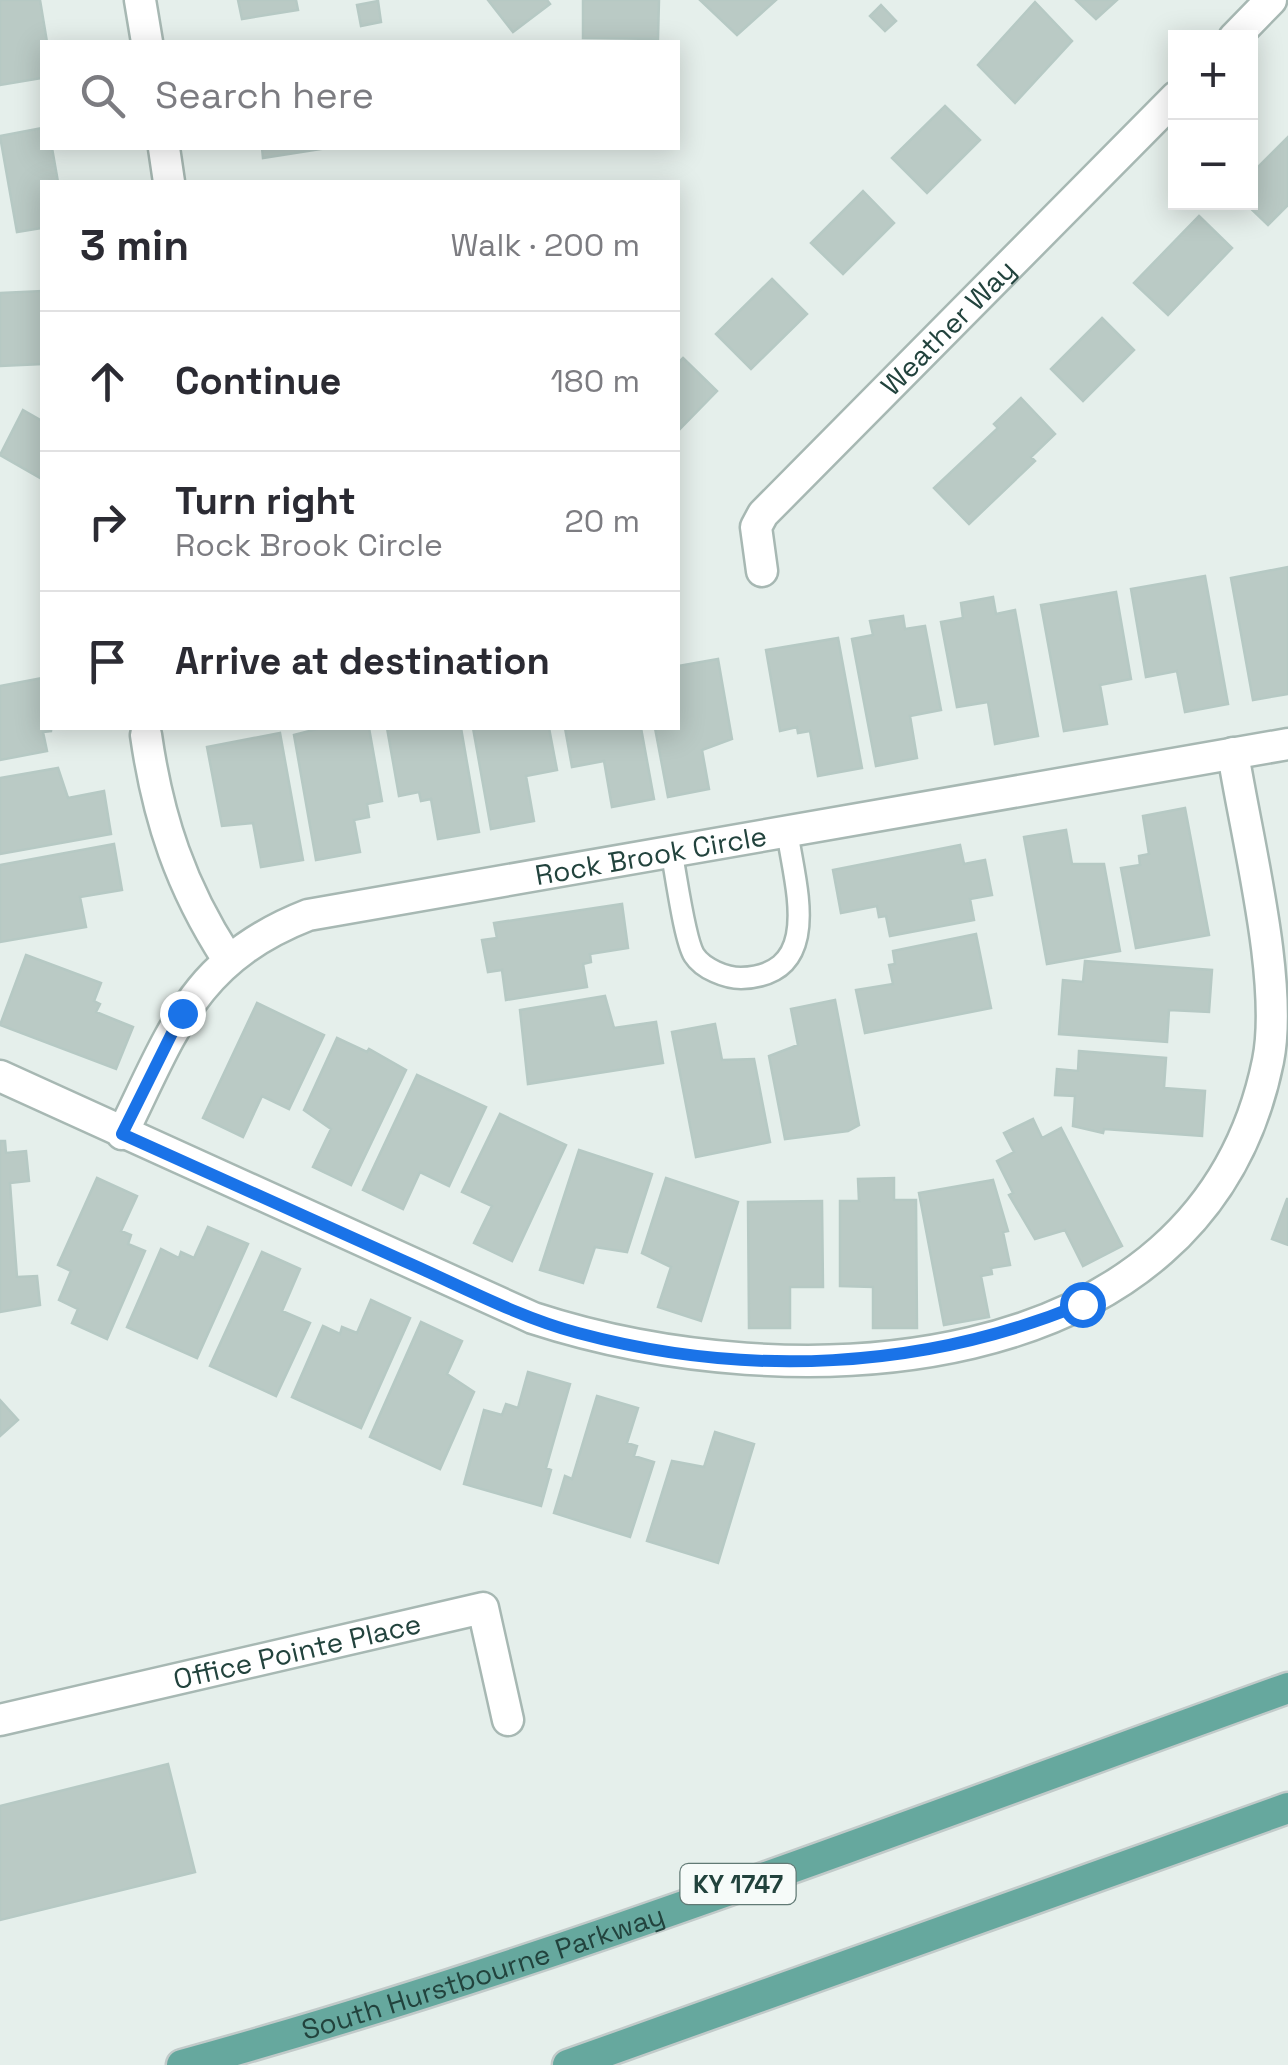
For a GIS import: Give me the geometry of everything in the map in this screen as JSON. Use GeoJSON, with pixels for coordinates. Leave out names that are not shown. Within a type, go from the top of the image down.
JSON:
{"type":"FeatureCollection","features":[{"type":"Feature","properties":{"kind":"main road","name":"South Hurstbourne Parkway"},"geometry":{"type":"LineString","coordinates":[[182,2065],[342,2021],[1288,1688]]}},
{"type":"Feature","properties":{"kind":"main road"},"geometry":{"type":"LineString","coordinates":[[577,2064],[1288,1808]]}},
{"type":"Feature","properties":{"kind":"street"},"geometry":{"type":"LineString","coordinates":[[140,0],[147,40]]}},
{"type":"Feature","properties":{"kind":"street"},"geometry":{"type":"LineString","coordinates":[[1242,30],[1271,0]]}},
{"type":"Feature","properties":{"kind":"street","name":"Weather Way"},"geometry":{"type":"LineString","coordinates":[[762,571],[756,527],[764,514],[1168,105]]}},
{"type":"Feature","properties":{"kind":"street"},"geometry":{"type":"LineString","coordinates":[[164,150],[169,180]]}},
{"type":"Feature","properties":{"kind":"street"},"geometry":{"type":"LineString","coordinates":[[146,735],[154,794],[170,851],[196,909],[227,958]]}},
{"type":"Feature","properties":{"kind":"street","name":"Rock Brook Circle"},"geometry":{"type":"LineString","coordinates":[[122,1134],[182,1013],[227,958],[266,931],[308,915],[1288,744]]}},
{"type":"Feature","properties":{"kind":"street"},"geometry":{"type":"LineString","coordinates":[[0,1076],[533,1318],[579,1333],[671,1353],[762,1362],[845,1361],[932,1351],[1017,1330],[1113,1288],[1166,1248],[1201,1209],[1223,1176],[1255,1112],[1269,1058],[1273,1002],[1233,753]]}},
{"type":"Feature","properties":{"kind":"street","name":"Office Pointe Place"},"geometry":{"type":"LineString","coordinates":[[0,1720],[483,1608],[508,1720]]}},
{"type":"Feature","properties":{"kind":"lane"},"geometry":{"type":"LineString","coordinates":[[672,850],[694,956],[716,974],[741,978],[766,972],[791,956],[801,930],[787,830]]}},
{"type":"Feature","properties":{"kind":"building"},"geometry":{"type":"Polygon","coordinates":[[[0,0],[40,0],[47,40],[40,40],[40,78],[0,85],[0,0]]]}},
{"type":"Feature","properties":{"kind":"building"},"geometry":{"type":"Polygon","coordinates":[[[238,0],[296,0],[298,10],[242,19],[238,0]]]}},
{"type":"Feature","properties":{"kind":"building"},"geometry":{"type":"Polygon","coordinates":[[[488,0],[547,0],[550,4],[513,32],[488,0]]]}},
{"type":"Feature","properties":{"kind":"building"},"geometry":{"type":"Polygon","coordinates":[[[583,0],[659,0],[658,39],[583,38],[583,0]]]}},
{"type":"Feature","properties":{"kind":"building"},"geometry":{"type":"Polygon","coordinates":[[[700,0],[776,0],[737,35],[700,0]]]}},
{"type":"Feature","properties":{"kind":"building"},"geometry":{"type":"Polygon","coordinates":[[[1076,0],[1117,0],[1096,19],[1076,0]]]}},
{"type":"Feature","properties":{"kind":"building"},"geometry":{"type":"Polygon","coordinates":[[[378,1],[381,22],[361,26],[357,5],[378,1]]]}},
{"type":"Feature","properties":{"kind":"building"},"geometry":{"type":"Polygon","coordinates":[[[1035,2],[1072,41],[1015,103],[978,65],[1035,2]]]}},
{"type":"Feature","properties":{"kind":"building"},"geometry":{"type":"Polygon","coordinates":[[[881,5],[896,21],[885,31],[870,16],[881,5]]]}},
{"type":"Feature","properties":{"kind":"building"},"geometry":{"type":"Polygon","coordinates":[[[945,106],[980,140],[927,193],[892,158],[945,106]]]}},
{"type":"Feature","properties":{"kind":"building"},"geometry":{"type":"Polygon","coordinates":[[[40,128],[40,150],[52,150],[58,180],[40,180],[40,228],[17,232],[0,136],[40,128]]]}},
{"type":"Feature","properties":{"kind":"building"},"geometry":{"type":"Polygon","coordinates":[[[1288,137],[1288,205],[1268,225],[1252,210],[1258,210],[1258,167],[1288,137]]]}},
{"type":"Feature","properties":{"kind":"building"},"geometry":{"type":"Polygon","coordinates":[[[262,150],[314,150],[263,158],[262,150]]]}},
{"type":"Feature","properties":{"kind":"building"},"geometry":{"type":"Polygon","coordinates":[[[863,191],[894,223],[843,274],[811,243],[863,191]]]}},
{"type":"Feature","properties":{"kind":"building"},"geometry":{"type":"Polygon","coordinates":[[[1199,216],[1232,248],[1168,315],[1134,283],[1199,216]]]}},
{"type":"Feature","properties":{"kind":"building"},"geometry":{"type":"Polygon","coordinates":[[[772,279],[807,314],[751,369],[716,334],[772,279]]]}},
{"type":"Feature","properties":{"kind":"building"},"geometry":{"type":"Polygon","coordinates":[[[40,291],[40,364],[0,366],[0,293],[40,291]]]}},
{"type":"Feature","properties":{"kind":"building"},"geometry":{"type":"Polygon","coordinates":[[[1102,318],[1134,350],[1083,401],[1051,369],[1102,318]]]}},
{"type":"Feature","properties":{"kind":"building"},"geometry":{"type":"Polygon","coordinates":[[[683,358],[717,391],[680,429],[683,358]]]}},
{"type":"Feature","properties":{"kind":"building"},"geometry":{"type":"Polygon","coordinates":[[[1021,398],[1055,434],[1031,457],[1035,461],[969,524],[934,488],[998,428],[994,424],[1021,398]]]}},
{"type":"Feature","properties":{"kind":"building"},"geometry":{"type":"Polygon","coordinates":[[[23,410],[40,420],[40,478],[0,455],[23,410]]]}},
{"type":"Feature","properties":{"kind":"building"},"geometry":{"type":"Polygon","coordinates":[[[1288,567],[1288,694],[1253,700],[1231,578],[1288,567]]]}},
{"type":"Feature","properties":{"kind":"building"},"geometry":{"type":"Polygon","coordinates":[[[1205,576],[1228,704],[1185,712],[1177,671],[1146,677],[1131,589],[1205,576]]]}},
{"type":"Feature","properties":{"kind":"building"},"geometry":{"type":"Polygon","coordinates":[[[1116,592],[1131,679],[1100,685],[1107,724],[1064,731],[1041,605],[1116,592]]]}},
{"type":"Feature","properties":{"kind":"building"},"geometry":{"type":"Polygon","coordinates":[[[993,597],[996,614],[1015,610],[1038,736],[995,744],[988,702],[957,707],[941,622],[963,618],[961,603],[993,597]]]}},
{"type":"Feature","properties":{"kind":"building"},"geometry":{"type":"Polygon","coordinates":[[[903,616],[905,629],[925,626],[941,710],[910,716],[917,758],[876,766],[852,639],[873,635],[870,621],[903,616]]]}},
{"type":"Feature","properties":{"kind":"building"},"geometry":{"type":"Polygon","coordinates":[[[838,638],[862,768],[818,776],[810,731],[798,733],[797,727],[780,731],[766,650],[838,638]]]}},
{"type":"Feature","properties":{"kind":"building"},"geometry":{"type":"Polygon","coordinates":[[[718,659],[732,739],[702,750],[709,789],[668,797],[655,730],[680,730],[680,666],[718,659]]]}},
{"type":"Feature","properties":{"kind":"building"},"geometry":{"type":"Polygon","coordinates":[[[40,678],[40,730],[52,731],[43,732],[47,751],[0,760],[0,686],[40,678]]]}},
{"type":"Feature","properties":{"kind":"building"},"geometry":{"type":"Polygon","coordinates":[[[313,730],[369,730],[382,801],[367,804],[369,817],[354,820],[360,852],[316,860],[294,735],[313,730]]]}},
{"type":"Feature","properties":{"kind":"building"},"geometry":{"type":"Polygon","coordinates":[[[387,730],[461,730],[479,832],[438,839],[431,799],[421,801],[419,792],[399,796],[387,730]]]}},
{"type":"Feature","properties":{"kind":"building"},"geometry":{"type":"Polygon","coordinates":[[[473,730],[549,730],[557,770],[526,776],[534,821],[491,829],[473,730]]]}},
{"type":"Feature","properties":{"kind":"building"},"geometry":{"type":"Polygon","coordinates":[[[565,730],[641,730],[654,799],[612,807],[604,761],[572,767],[565,730]]]}},
{"type":"Feature","properties":{"kind":"building"},"geometry":{"type":"Polygon","coordinates":[[[280,733],[303,860],[261,867],[253,823],[222,826],[207,747],[280,733]]]}},
{"type":"Feature","properties":{"kind":"building"},"geometry":{"type":"Polygon","coordinates":[[[58,768],[68,798],[104,791],[111,834],[0,854],[0,778],[58,768]]]}},
{"type":"Feature","properties":{"kind":"building"},"geometry":{"type":"Polygon","coordinates":[[[1185,808],[1209,935],[1136,948],[1121,868],[1140,865],[1139,856],[1149,854],[1143,816],[1185,808]]]}},
{"type":"Feature","properties":{"kind":"building"},"geometry":{"type":"Polygon","coordinates":[[[1066,830],[1072,864],[1104,864],[1120,951],[1047,964],[1024,837],[1066,830]]]}},
{"type":"Feature","properties":{"kind":"building"},"geometry":{"type":"Polygon","coordinates":[[[114,844],[122,890],[80,897],[86,927],[0,942],[0,865],[114,844]]]}},
{"type":"Feature","properties":{"kind":"building"},"geometry":{"type":"Polygon","coordinates":[[[960,845],[964,864],[985,860],[992,895],[970,899],[974,920],[890,936],[886,916],[879,917],[877,906],[841,913],[833,870],[960,845]]]}},
{"type":"Feature","properties":{"kind":"building"},"geometry":{"type":"Polygon","coordinates":[[[622,904],[628,948],[590,954],[591,962],[583,964],[587,987],[506,1000],[502,970],[488,972],[482,940],[497,938],[494,923],[622,904]]]}},
{"type":"Feature","properties":{"kind":"building"},"geometry":{"type":"Polygon","coordinates":[[[976,934],[991,1008],[865,1033],[856,990],[893,984],[889,965],[895,964],[893,951],[976,934]]]}},
{"type":"Feature","properties":{"kind":"building"},"geometry":{"type":"Polygon","coordinates":[[[26,955],[101,983],[94,1001],[100,1004],[96,1012],[133,1027],[116,1069],[0,1025],[26,955]]]}},
{"type":"Feature","properties":{"kind":"building"},"geometry":{"type":"Polygon","coordinates":[[[1085,961],[1212,970],[1209,1012],[1169,1010],[1167,1042],[1059,1034],[1063,980],[1083,982],[1085,961]]]}},
{"type":"Feature","properties":{"kind":"building"},"geometry":{"type":"Polygon","coordinates":[[[605,996],[614,1028],[656,1022],[663,1063],[528,1084],[520,1010],[605,996]]]}},
{"type":"Feature","properties":{"kind":"building"},"geometry":{"type":"Polygon","coordinates":[[[835,1000],[859,1125],[848,1131],[785,1139],[769,1056],[798,1045],[791,1009],[835,1000]]]}},
{"type":"Feature","properties":{"kind":"building"},"geometry":{"type":"Polygon","coordinates":[[[257,1003],[324,1035],[289,1109],[262,1096],[243,1137],[203,1118],[257,1003]]]}},
{"type":"Feature","properties":{"kind":"building"},"geometry":{"type":"Polygon","coordinates":[[[715,1024],[722,1060],[754,1059],[770,1142],[696,1157],[672,1032],[715,1024]]]}},
{"type":"Feature","properties":{"kind":"building"},"geometry":{"type":"Polygon","coordinates":[[[337,1038],[367,1052],[369,1049],[406,1070],[351,1185],[313,1167],[331,1129],[304,1110],[337,1038]]]}},
{"type":"Feature","properties":{"kind":"building"},"geometry":{"type":"Polygon","coordinates":[[[1079,1051],[1166,1058],[1164,1088],[1205,1091],[1202,1136],[1104,1129],[1103,1133],[1073,1126],[1075,1096],[1055,1095],[1057,1069],[1078,1071],[1079,1051]]]}},
{"type":"Feature","properties":{"kind":"building"},"geometry":{"type":"Polygon","coordinates":[[[417,1075],[486,1107],[449,1186],[420,1172],[403,1209],[363,1190],[417,1075]]]}},
{"type":"Feature","properties":{"kind":"building"},"geometry":{"type":"Polygon","coordinates":[[[500,1114],[566,1145],[512,1261],[474,1243],[492,1206],[462,1192],[500,1114]]]}},
{"type":"Feature","properties":{"kind":"building"},"geometry":{"type":"Polygon","coordinates":[[[1033,1119],[1042,1138],[1061,1128],[1122,1246],[1083,1266],[1065,1230],[1035,1239],[1009,1195],[1013,1193],[997,1161],[1014,1152],[1004,1133],[1033,1119]]]}},
{"type":"Feature","properties":{"kind":"building"},"geometry":{"type":"Polygon","coordinates":[[[0,1141],[5,1141],[6,1153],[26,1151],[29,1181],[10,1183],[17,1277],[37,1276],[40,1305],[0,1312],[0,1141]]]}},
{"type":"Feature","properties":{"kind":"building"},"geometry":{"type":"Polygon","coordinates":[[[579,1150],[652,1174],[627,1252],[595,1247],[583,1283],[540,1270],[579,1150]]]}},
{"type":"Feature","properties":{"kind":"building"},"geometry":{"type":"Polygon","coordinates":[[[97,1178],[137,1196],[121,1231],[131,1235],[128,1244],[145,1251],[107,1339],[72,1323],[78,1309],[59,1300],[71,1271],[58,1265],[97,1178]]]}},
{"type":"Feature","properties":{"kind":"building"},"geometry":{"type":"Polygon","coordinates":[[[666,1178],[738,1202],[701,1321],[658,1307],[671,1267],[642,1253],[666,1178]]]}},
{"type":"Feature","properties":{"kind":"building"},"geometry":{"type":"Polygon","coordinates":[[[894,1178],[894,1200],[916,1200],[917,1328],[873,1328],[873,1287],[840,1286],[840,1201],[859,1201],[858,1179],[894,1178]]]}},
{"type":"Feature","properties":{"kind":"building"},"geometry":{"type":"Polygon","coordinates":[[[993,1180],[1008,1231],[1003,1232],[1010,1265],[991,1268],[992,1274],[981,1276],[989,1317],[944,1325],[919,1193],[993,1180]]]}},
{"type":"Feature","properties":{"kind":"building"},"geometry":{"type":"Polygon","coordinates":[[[1288,1199],[1288,1245],[1272,1239],[1288,1199]]]}},
{"type":"Feature","properties":{"kind":"building"},"geometry":{"type":"Polygon","coordinates":[[[822,1201],[823,1287],[790,1287],[790,1328],[749,1328],[748,1202],[822,1201]]]}},
{"type":"Feature","properties":{"kind":"building"},"geometry":{"type":"Polygon","coordinates":[[[208,1227],[248,1244],[197,1358],[127,1327],[161,1249],[179,1258],[181,1252],[194,1258],[208,1227]]]}},
{"type":"Feature","properties":{"kind":"building"},"geometry":{"type":"Polygon","coordinates":[[[262,1252],[300,1269],[282,1311],[310,1323],[276,1396],[210,1366],[262,1252]]]}},
{"type":"Feature","properties":{"kind":"building"},"geometry":{"type":"Polygon","coordinates":[[[371,1300],[410,1318],[361,1428],[292,1397],[323,1326],[340,1334],[342,1327],[357,1333],[371,1300]]]}},
{"type":"Feature","properties":{"kind":"building"},"geometry":{"type":"Polygon","coordinates":[[[421,1322],[462,1341],[447,1374],[474,1392],[440,1469],[370,1437],[421,1322]]]}},
{"type":"Feature","properties":{"kind":"building"},"geometry":{"type":"Polygon","coordinates":[[[528,1372],[570,1384],[546,1468],[551,1470],[541,1506],[464,1484],[484,1410],[502,1415],[506,1404],[518,1408],[528,1372]]]}},
{"type":"Feature","properties":{"kind":"building"},"geometry":{"type":"Polygon","coordinates":[[[597,1396],[638,1408],[627,1443],[637,1446],[634,1456],[654,1462],[630,1537],[554,1513],[565,1476],[572,1479],[597,1396]]]}},
{"type":"Feature","properties":{"kind":"building"},"geometry":{"type":"Polygon","coordinates":[[[0,1400],[18,1420],[0,1436],[0,1400]]]}},
{"type":"Feature","properties":{"kind":"building"},"geometry":{"type":"Polygon","coordinates":[[[715,1432],[754,1444],[718,1563],[647,1541],[672,1461],[704,1467],[715,1432]]]}},
{"type":"Feature","properties":{"kind":"building"},"geometry":{"type":"Polygon","coordinates":[[[168,1764],[195,1872],[0,1920],[0,1806],[168,1764]]]}},
{"type":"Feature","properties":{"kind":"route"},"geometry":{"type":"LineString","coordinates":[[182,1013],[122,1134],[533,1318],[579,1333],[671,1353],[762,1362],[845,1361],[932,1351],[1017,1330],[1082,1304]]}}]}
